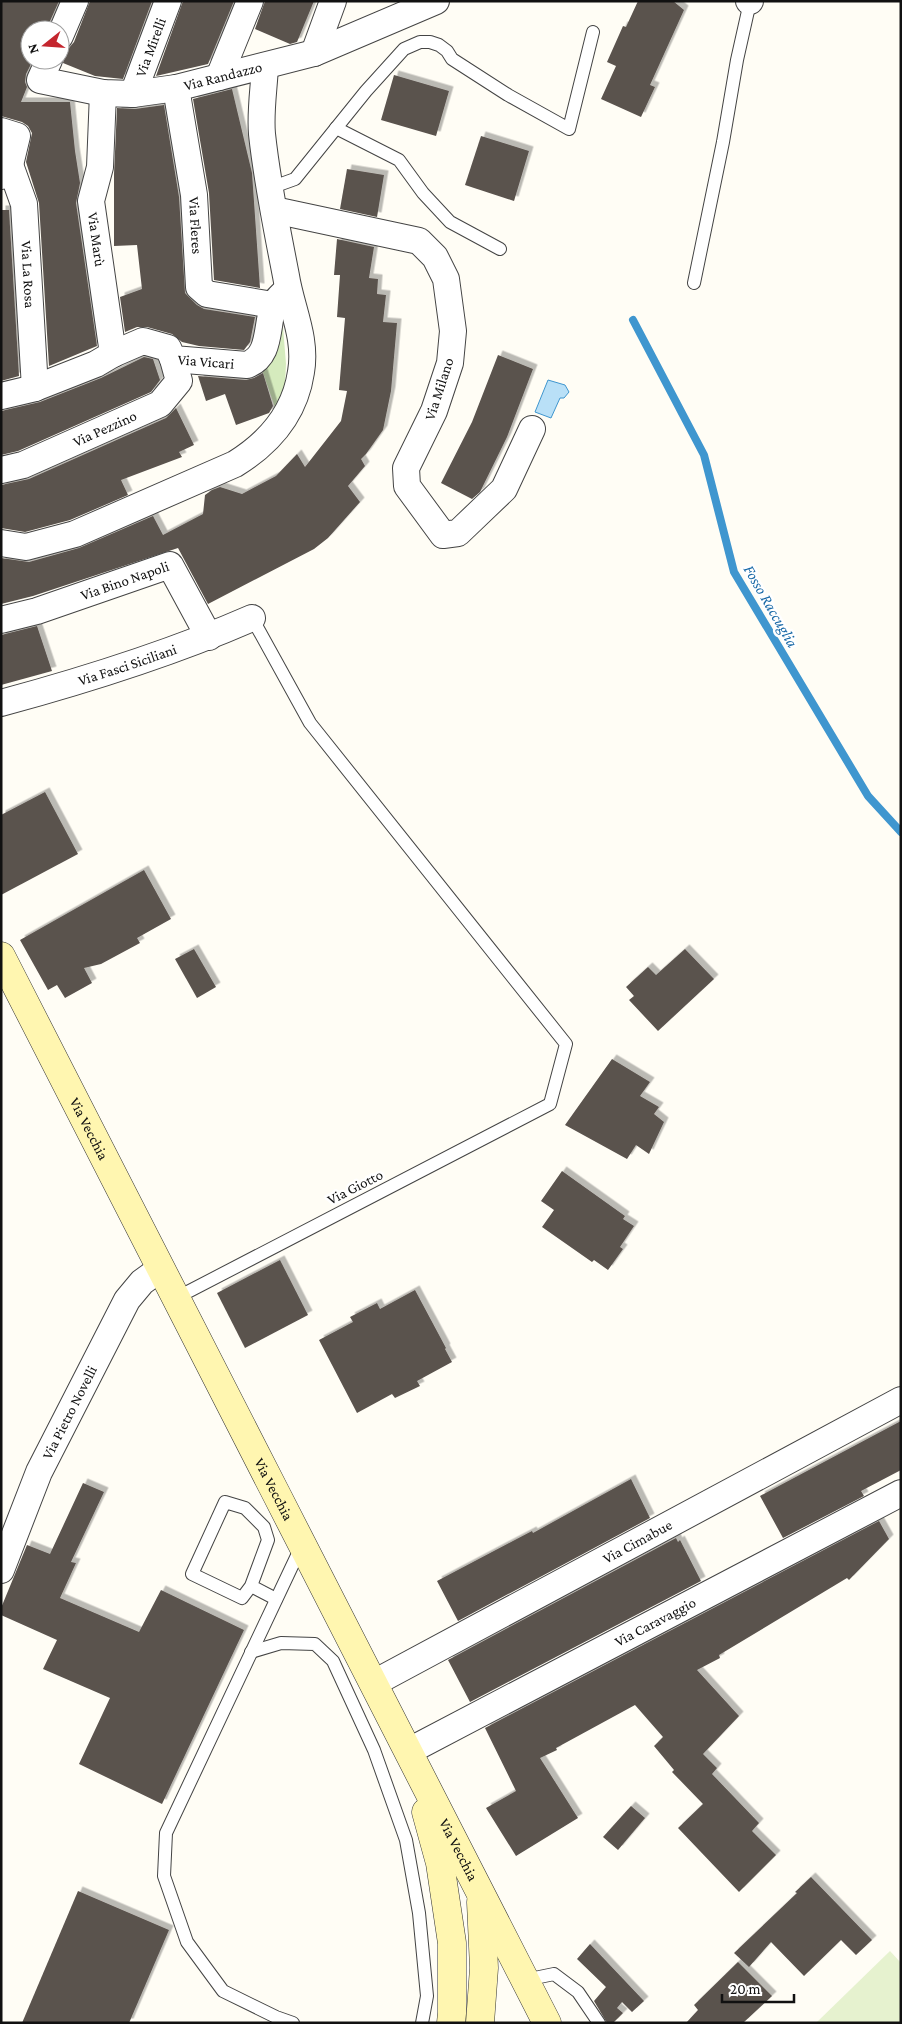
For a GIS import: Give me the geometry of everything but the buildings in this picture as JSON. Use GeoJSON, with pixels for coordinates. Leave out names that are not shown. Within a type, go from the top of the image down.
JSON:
{"type":"FeatureCollection","features":[{"type":"Feature","properties":{"kind":"street"},"geometry":{"type":"LineString","coordinates":[[67,20],[75,1]]}},
{"type":"Feature","properties":{"kind":"street","name":"Via Mirelli"},"geometry":{"type":"LineString","coordinates":[[134,94],[168,1]]}},
{"type":"Feature","properties":{"kind":"street"},"geometry":{"type":"LineString","coordinates":[[219,77],[250,1]]}},
{"type":"Feature","properties":{"kind":"street"},"geometry":{"type":"LineString","coordinates":[[314,53],[333,1]]}},
{"type":"Feature","properties":{"kind":"street","name":"Via Randazzo"},"geometry":{"type":"LineString","coordinates":[[45,70],[103,93],[134,94],[176,88],[314,53],[400,9],[436,1]]}},
{"type":"Feature","properties":{"kind":"street"},"geometry":{"type":"LineString","coordinates":[[1,543],[26,547],[75,534],[235,464],[253,453],[268,439],[290,407],[301,373],[302,337],[280,297],[272,199],[262,132],[265,66]]}},
{"type":"Feature","properties":{"kind":"street","name":"Via Fleres"},"geometry":{"type":"LineString","coordinates":[[176,88],[194,194],[199,287],[207,294],[280,297]]}},
{"type":"Feature","properties":{"kind":"street","name":"Via Marù"},"geometry":{"type":"LineString","coordinates":[[103,93],[100,167],[91,201],[113,354]]}},
{"type":"Feature","properties":{"kind":"street"},"geometry":{"type":"LineString","coordinates":[[1,131],[17,136],[6,170]]}},
{"type":"Feature","properties":{"kind":"street","name":"Via La Rosa"},"geometry":{"type":"LineString","coordinates":[[6,170],[24,204],[35,388]]}},
{"type":"Feature","properties":{"kind":"street","name":"Via Milano"},"geometry":{"type":"LineString","coordinates":[[272,199],[420,241],[435,257],[446,279],[453,332],[450,363],[434,411],[406,468],[408,486],[443,535],[458,533],[504,489],[532,429]]}},
{"type":"Feature","properties":{"kind":"street","name":"Via Vicari"},"geometry":{"type":"LineString","coordinates":[[1,396],[35,388],[96,364],[113,354],[143,341],[168,348],[173,360],[247,365],[259,359],[264,349],[280,297]]}},
{"type":"Feature","properties":{"kind":"street","name":"Via Pezzino"},"geometry":{"type":"LineString","coordinates":[[1,470],[23,465],[160,404],[179,381],[173,360]]}},
{"type":"Feature","properties":{"kind":"street","name":"Via Bino Napoli"},"geometry":{"type":"LineString","coordinates":[[1,620],[37,612],[170,565],[209,637]]}},
{"type":"Feature","properties":{"kind":"street","name":"Via Fasci Siciliani"},"geometry":{"type":"LineString","coordinates":[[1,704],[45,692],[209,637],[252,618]]}},
{"type":"Feature","properties":{"kind":"street","name":"Via Vecchia"},"geometry":{"type":"LineString","coordinates":[[1,956],[547,2023]]}},
{"type":"Feature","properties":{"kind":"street","name":"Via Pietro Novelli"},"geometry":{"type":"LineString","coordinates":[[1,1570],[39,1472],[126,1300],[142,1282],[160,1269]]}},
{"type":"Feature","properties":{"kind":"street","name":"Via Cimabue"},"geometry":{"type":"LineString","coordinates":[[374,1683],[901,1400]]}},
{"type":"Feature","properties":{"kind":"street","name":"Via Caravaggio"},"geometry":{"type":"LineString","coordinates":[[409,1751],[901,1493]]}},
{"type":"Feature","properties":{"kind":"street"},"geometry":{"type":"LineString","coordinates":[[409,1751],[440,1863],[452,1944],[452,2013],[450,2023]]}},
{"type":"Feature","properties":{"kind":"street"},"geometry":{"type":"LineString","coordinates":[[480,1892],[484,1968],[480,2023]]}},
{"type":"Feature","properties":{"kind":"lane"},"geometry":{"type":"LineString","coordinates":[[694,284],[723,142],[736,60],[750,1]]}},
{"type":"Feature","properties":{"kind":"lane"},"geometry":{"type":"LineString","coordinates":[[272,199],[295,179],[366,91],[404,49],[420,42],[439,45],[452,60],[508,95],[569,129],[593,32]]}},
{"type":"Feature","properties":{"kind":"lane"},"geometry":{"type":"LineString","coordinates":[[336,128],[399,160],[423,193],[450,222],[500,249]]}},
{"type":"Feature","properties":{"kind":"lane","name":"Via Giotto"},"geometry":{"type":"LineString","coordinates":[[176,1298],[550,1104],[566,1044],[310,723],[252,618]]}},
{"type":"Feature","properties":{"kind":"lane"},"geometry":{"type":"LineString","coordinates":[[225,1502],[245,1508],[264,1527],[268,1540],[251,1586],[242,1598],[192,1574],[225,1502]]}},
{"type":"Feature","properties":{"kind":"lane"},"geometry":{"type":"LineString","coordinates":[[293,2023],[223,1992],[187,1942],[164,1876],[166,1833],[302,1544]]}},
{"type":"Feature","properties":{"kind":"lane"},"geometry":{"type":"LineString","coordinates":[[251,1586],[276,1599]]}},
{"type":"Feature","properties":{"kind":"lane"},"geometry":{"type":"LineString","coordinates":[[251,1652],[281,1643],[315,1644],[333,1661],[374,1750],[406,1840],[419,1914],[427,1996],[422,2023]]}},
{"type":"Feature","properties":{"kind":"lane"},"geometry":{"type":"LineString","coordinates":[[525,1980],[554,1974],[578,1992],[599,2023]]}},
{"type":"Feature","properties":{"kind":"green space"},"geometry":{"type":"Polygon","coordinates":[[[283,327],[286,364],[285,384],[276,410],[262,370],[279,328],[283,327]]]}},
{"type":"Feature","properties":{"kind":"green space"},"geometry":{"type":"Polygon","coordinates":[[[890,1951],[901,1963],[901,2023],[816,2023],[890,1951]]]}},
{"type":"Feature","properties":{"kind":"water"},"geometry":{"type":"Polygon","coordinates":[[[548,380],[565,385],[569,392],[564,398],[560,398],[551,418],[535,412],[548,380]]]}},
{"type":"Feature","properties":{"kind":"waterway","name":"Fosso Raccuglia"},"geometry":{"type":"LineString","coordinates":[[633,320],[704,455],[734,572],[868,796],[901,832]]}}]}
